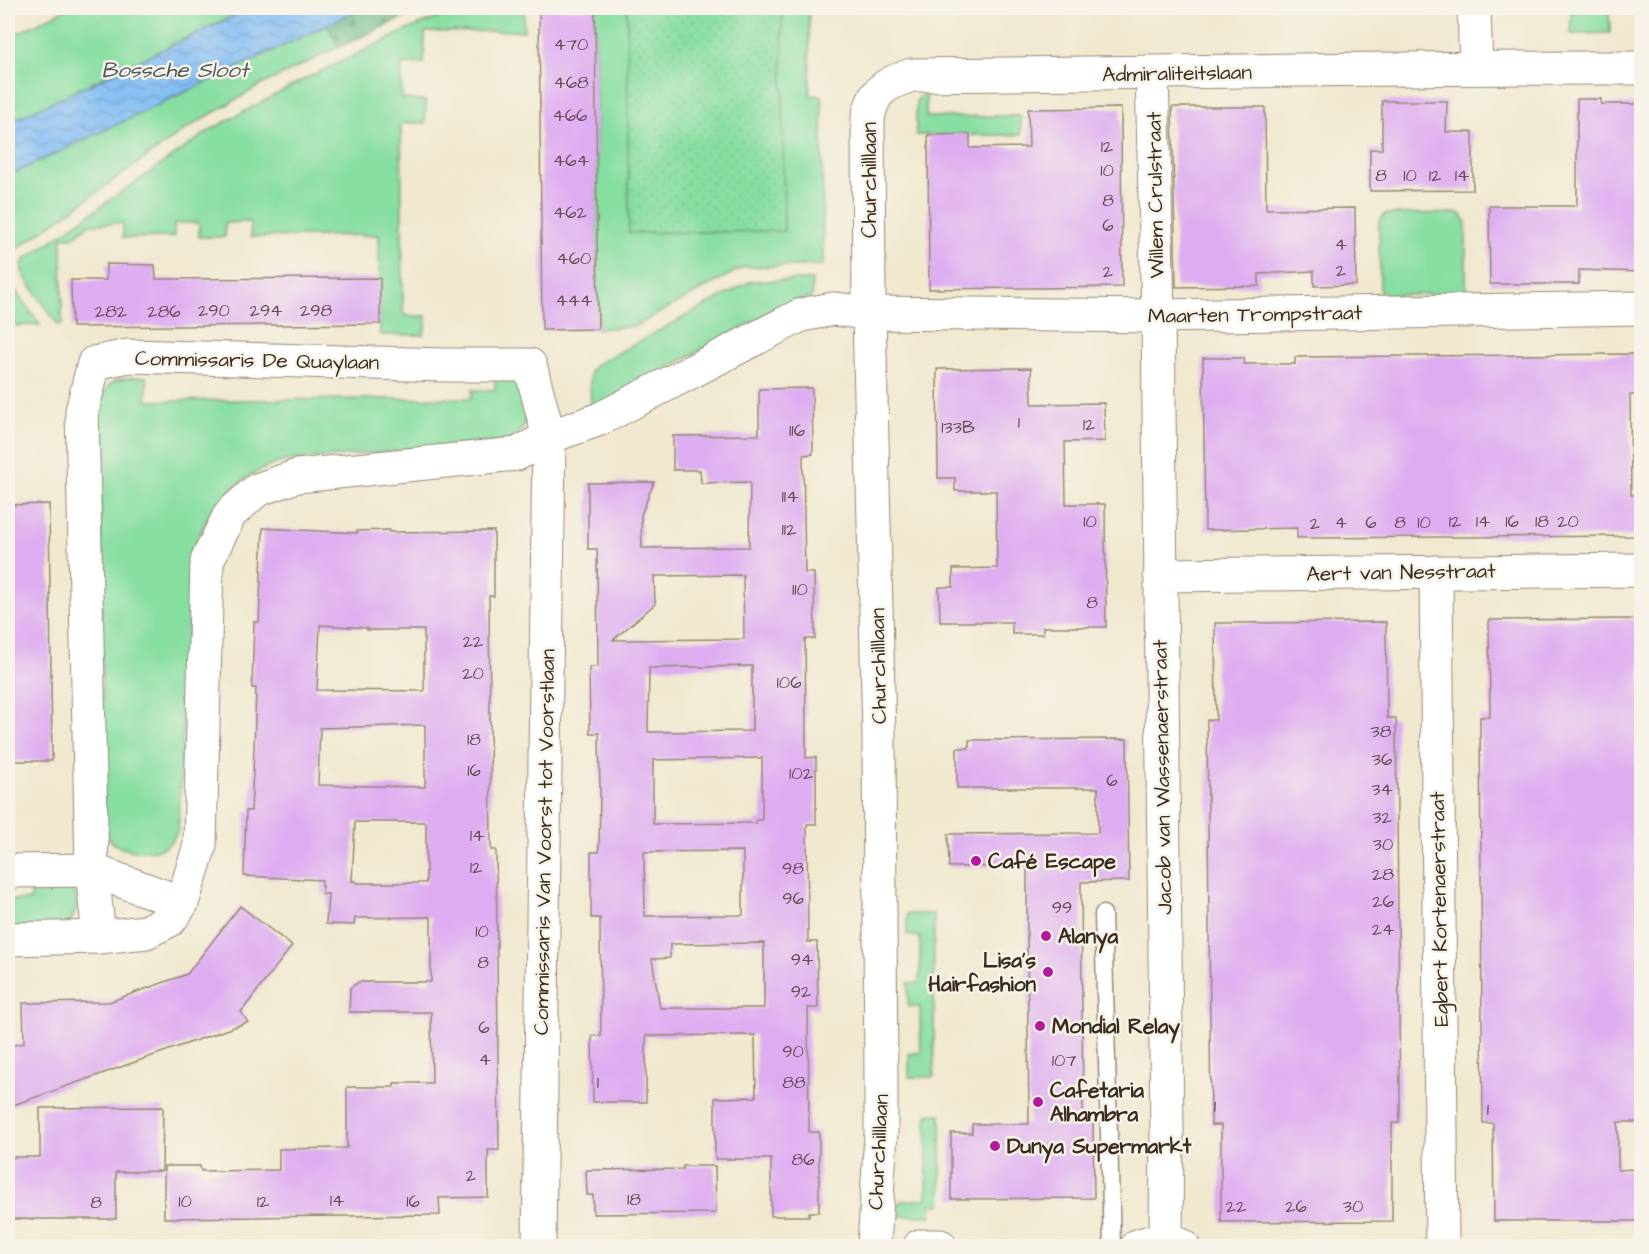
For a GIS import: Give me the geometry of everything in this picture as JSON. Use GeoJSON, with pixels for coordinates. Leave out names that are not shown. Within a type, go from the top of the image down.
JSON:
{"type":"FeatureCollection","features":[{"type":"Feature","properties":{"kind":"street"},"geometry":{"type":"LineString","coordinates":[[1474,8],[1476,67]]}},
{"type":"Feature","properties":{"kind":"street","name":"Admiraliteitslaan"},"geometry":{"type":"LineString","coordinates":[[880,89],[912,75],[1476,67],[1641,68]]}},
{"type":"Feature","properties":{"kind":"street","name":"Willem Crulstraat"},"geometry":{"type":"LineString","coordinates":[[1152,73],[1158,316]]}},
{"type":"Feature","properties":{"kind":"street","name":"Churchilllaan"},"geometry":{"type":"LineString","coordinates":[[874,1246],[881,1133],[881,1054],[879,736],[869,314],[868,119],[870,103],[880,89]]}},
{"type":"Feature","properties":{"kind":"street","name":"Maarten Trompstraat"},"geometry":{"type":"LineString","coordinates":[[869,314],[1158,316],[1641,308]]}},
{"type":"Feature","properties":{"kind":"street"},"geometry":{"type":"LineString","coordinates":[[8,939],[99,937],[146,932],[170,920],[182,903],[200,845],[207,561],[230,514],[257,490],[297,476],[517,454],[549,437],[600,419],[801,315],[833,309],[869,314]]}},
{"type":"Feature","properties":{"kind":"street","name":"Jacob van Wassenaerstraat"},"geometry":{"type":"LineString","coordinates":[[1158,316],[1167,1101],[1162,1243]]}},
{"type":"Feature","properties":{"kind":"street","name":"Commissaris De Quaylaan"},"geometry":{"type":"LineString","coordinates":[[99,937],[92,870],[82,411],[94,363],[128,356],[530,364],[549,437]]}},
{"type":"Feature","properties":{"kind":"street","name":"Commissaris Van Voorst tot Voorstlaan"},"geometry":{"type":"LineString","coordinates":[[539,1246],[549,437]]}},
{"type":"Feature","properties":{"kind":"street","name":"Aert van Nesstraat"},"geometry":{"type":"LineString","coordinates":[[1160,575],[1641,570]]}},
{"type":"Feature","properties":{"kind":"street","name":"Egbert Kortenaerstraat"},"geometry":{"type":"LineString","coordinates":[[1436,572],[1442,1246]]}},
{"type":"Feature","properties":{"kind":"street"},"geometry":{"type":"LineString","coordinates":[[8,871],[92,870],[182,903]]}},
{"type":"Feature","properties":{"kind":"street"},"geometry":{"type":"LineString","coordinates":[[920,1246],[940,1246]]}},
{"type":"Feature","properties":{"kind":"lane"},"geometry":{"type":"LineString","coordinates":[[1103,914],[1112,1246]]}},
{"type":"Feature","properties":{"kind":"green space"},"geometry":{"type":"Polygon","coordinates":[[[68,8],[250,8],[8,123],[8,38],[68,8]]]}},
{"type":"Feature","properties":{"kind":"green space"},"geometry":{"type":"Polygon","coordinates":[[[363,8],[424,8],[339,47],[327,24],[363,8]]]}},
{"type":"Feature","properties":{"kind":"green space"},"geometry":{"type":"Polygon","coordinates":[[[462,8],[524,8],[524,31],[425,32],[424,63],[401,65],[402,99],[426,102],[425,123],[403,123],[401,126],[403,313],[406,316],[426,316],[423,335],[380,335],[379,235],[251,237],[250,222],[225,223],[225,237],[199,237],[199,223],[174,223],[174,237],[123,238],[123,223],[90,224],[73,237],[62,237],[62,325],[58,325],[24,276],[23,261],[212,129],[299,82],[407,30],[462,8]]]}},
{"type":"Feature","properties":{"kind":"green space"},"geometry":{"type":"Polygon","coordinates":[[[595,8],[809,8],[810,95],[822,96],[823,265],[743,267],[635,326],[598,329],[595,8]]]}},
{"type":"Feature","properties":{"kind":"green space"},"geometry":{"type":"Polygon","coordinates":[[[627,8],[782,8],[784,231],[629,233],[627,8]]]}},
{"type":"Feature","properties":{"kind":"green space"},"geometry":{"type":"Polygon","coordinates":[[[1571,8],[1609,8],[1610,33],[1571,34],[1571,8]]]}},
{"type":"Feature","properties":{"kind":"green space"},"geometry":{"type":"Polygon","coordinates":[[[327,24],[339,47],[259,86],[189,127],[8,255],[8,176],[327,24]]]}},
{"type":"Feature","properties":{"kind":"green space"},"geometry":{"type":"Polygon","coordinates":[[[926,94],[926,117],[1021,116],[1021,135],[916,135],[916,101],[926,94]]]}},
{"type":"Feature","properties":{"kind":"green space"},"geometry":{"type":"Polygon","coordinates":[[[1460,213],[1466,221],[1466,291],[1462,294],[1381,295],[1379,222],[1385,214],[1460,213]]]}},
{"type":"Feature","properties":{"kind":"green space"},"geometry":{"type":"Polygon","coordinates":[[[812,280],[812,297],[786,304],[591,410],[590,373],[595,365],[751,281],[812,280]]]}},
{"type":"Feature","properties":{"kind":"green space"},"geometry":{"type":"Polygon","coordinates":[[[9,282],[40,325],[8,326],[9,282]]]}},
{"type":"Feature","properties":{"kind":"green space"},"geometry":{"type":"Polygon","coordinates":[[[495,374],[515,381],[521,387],[525,398],[524,424],[518,435],[508,441],[284,461],[250,476],[224,496],[205,524],[191,558],[178,831],[168,844],[160,849],[130,850],[111,841],[103,823],[100,409],[109,385],[121,379],[147,377],[147,401],[472,398],[472,390],[495,390],[495,374]]]}},
{"type":"Feature","properties":{"kind":"green space"},"geometry":{"type":"Polygon","coordinates":[[[31,877],[70,885],[75,895],[76,905],[74,915],[68,925],[8,932],[8,900],[31,900],[31,877]]]}},
{"type":"Feature","properties":{"kind":"green space"},"geometry":{"type":"Polygon","coordinates":[[[907,914],[932,914],[934,916],[934,1077],[909,1077],[909,1054],[921,1052],[920,1007],[908,1006],[908,983],[920,981],[920,937],[907,935],[907,914]]]}},
{"type":"Feature","properties":{"kind":"green space"},"geometry":{"type":"Polygon","coordinates":[[[927,1114],[941,1114],[941,1205],[931,1205],[931,1216],[901,1216],[897,1209],[900,1201],[927,1199],[927,1114]]]}},
{"type":"Feature","properties":{"kind":"water","name":"Bossche Sloot"},"geometry":{"type":"Polygon","coordinates":[[[250,8],[363,8],[8,176],[8,123],[250,8]]]}},
{"type":"Feature","properties":{"kind":"building"},"geometry":{"type":"Polygon","coordinates":[[[595,8],[598,329],[542,330],[539,9],[595,8]]]}},
{"type":"Feature","properties":{"kind":"building"},"geometry":{"type":"Polygon","coordinates":[[[1577,99],[1601,99],[1601,104],[1641,104],[1641,272],[1579,270],[1579,284],[1490,284],[1489,206],[1577,206],[1577,99]]]}},
{"type":"Feature","properties":{"kind":"building"},"geometry":{"type":"Polygon","coordinates":[[[1382,101],[1447,101],[1446,132],[1473,132],[1473,190],[1370,191],[1370,149],[1382,149],[1382,101]]]}},
{"type":"Feature","properties":{"kind":"building"},"geometry":{"type":"Polygon","coordinates":[[[1172,107],[1265,107],[1266,209],[1355,208],[1356,285],[1314,286],[1314,271],[1259,274],[1259,286],[1176,287],[1172,107]]]}},
{"type":"Feature","properties":{"kind":"building"},"geometry":{"type":"Polygon","coordinates":[[[1121,108],[1122,287],[929,289],[928,135],[970,134],[970,148],[1029,147],[1028,109],[1121,108]]]}},
{"type":"Feature","properties":{"kind":"building"},"geometry":{"type":"Polygon","coordinates":[[[106,264],[155,265],[156,279],[380,278],[380,324],[72,327],[71,280],[106,280],[106,264]]]}},
{"type":"Feature","properties":{"kind":"building"},"geometry":{"type":"Polygon","coordinates":[[[1637,354],[1638,395],[1630,395],[1631,495],[1639,495],[1640,536],[1297,538],[1297,528],[1205,530],[1203,358],[1244,358],[1244,364],[1295,364],[1295,357],[1637,354]]]}},
{"type":"Feature","properties":{"kind":"building"},"geometry":{"type":"Polygon","coordinates":[[[1031,368],[1032,404],[1104,403],[1105,441],[1065,442],[1066,504],[1105,504],[1106,627],[1043,627],[1043,634],[1012,634],[1012,622],[940,622],[939,587],[953,587],[953,569],[997,568],[996,491],[955,491],[955,478],[938,478],[937,369],[1031,368]]]}},
{"type":"Feature","properties":{"kind":"building"},"geometry":{"type":"Polygon","coordinates":[[[812,388],[813,454],[803,455],[805,573],[814,573],[815,639],[805,639],[806,758],[816,757],[816,824],[807,824],[808,942],[817,942],[818,1008],[808,1008],[809,1132],[819,1132],[819,1212],[809,1212],[809,1216],[771,1216],[771,1159],[715,1159],[715,1098],[756,1097],[755,1035],[646,1036],[646,1102],[593,1102],[592,1036],[601,1036],[600,918],[591,918],[591,852],[599,852],[600,793],[599,733],[590,733],[589,667],[598,667],[597,549],[588,549],[588,483],[654,482],[641,515],[642,548],[749,547],[750,482],[701,483],[700,470],[673,470],[673,436],[759,435],[759,389],[812,388]],[[743,575],[654,576],[655,604],[613,640],[744,639],[743,575]],[[752,666],[649,668],[648,732],[752,731],[752,666]],[[762,758],[653,760],[653,824],[756,823],[756,820],[762,820],[762,758]],[[743,851],[644,852],[645,916],[743,915],[743,851]],[[764,943],[670,944],[670,958],[652,959],[660,1008],[764,1008],[764,943]]]}},
{"type":"Feature","properties":{"kind":"building"},"geometry":{"type":"Polygon","coordinates":[[[49,504],[52,761],[8,761],[8,505],[49,504]]]}},
{"type":"Feature","properties":{"kind":"building"},"geometry":{"type":"Polygon","coordinates":[[[263,528],[357,533],[357,531],[389,530],[389,532],[494,531],[494,596],[489,596],[491,850],[496,850],[499,1150],[488,1150],[488,1197],[439,1198],[440,1215],[164,1218],[164,1166],[200,1166],[201,1171],[279,1170],[279,1149],[347,1148],[347,1087],[394,1087],[394,1083],[432,1083],[431,1012],[349,1012],[350,988],[359,982],[431,982],[431,917],[355,918],[354,925],[326,924],[328,894],[322,894],[322,880],[244,876],[246,811],[251,811],[254,750],[256,688],[252,688],[254,622],[259,622],[263,528]],[[320,625],[317,690],[424,691],[424,630],[367,630],[367,628],[320,625]],[[425,725],[320,728],[318,785],[425,787],[425,725]],[[355,822],[352,881],[356,883],[426,883],[426,822],[355,822]]]}},
{"type":"Feature","properties":{"kind":"building"},"geometry":{"type":"Polygon","coordinates":[[[1641,619],[1641,1122],[1618,1122],[1618,1170],[1637,1169],[1637,1181],[1641,1181],[1641,1221],[1494,1221],[1493,1123],[1483,1123],[1482,1024],[1480,717],[1490,717],[1489,620],[1641,619]]]}},
{"type":"Feature","properties":{"kind":"building"},"geometry":{"type":"Polygon","coordinates":[[[1386,622],[1387,718],[1396,718],[1400,1110],[1399,1123],[1392,1123],[1392,1221],[1221,1222],[1221,1125],[1211,1125],[1207,720],[1216,720],[1215,623],[1386,622]]]}},
{"type":"Feature","properties":{"kind":"building"},"geometry":{"type":"Polygon","coordinates":[[[1127,739],[1129,881],[1081,882],[1083,1123],[1093,1123],[1094,1198],[951,1199],[951,1133],[972,1133],[972,1124],[1029,1124],[1027,866],[949,867],[948,834],[1098,833],[1098,788],[957,788],[957,748],[969,748],[969,740],[1127,739]]]}},
{"type":"Feature","properties":{"kind":"building"},"geometry":{"type":"Polygon","coordinates":[[[240,906],[292,946],[241,1012],[248,1022],[8,1107],[8,1046],[24,1043],[23,1003],[109,1002],[187,974],[240,906]]]}},
{"type":"Feature","properties":{"kind":"building"},"geometry":{"type":"Polygon","coordinates":[[[163,1107],[162,1171],[116,1172],[116,1219],[8,1219],[8,1157],[40,1157],[40,1108],[163,1107]]]}},
{"type":"Feature","properties":{"kind":"building"},"geometry":{"type":"Polygon","coordinates":[[[683,1166],[715,1166],[716,1213],[593,1214],[593,1195],[587,1195],[586,1170],[683,1169],[683,1166]]]}},
{"type":"Feature","properties":{"kind":"place","name":"Café Escape"},"geometry":{"type":"Point","coordinates":[976,861]}},
{"type":"Feature","properties":{"kind":"place","name":"Alanya"},"geometry":{"type":"Point","coordinates":[1046,936]}},
{"type":"Feature","properties":{"kind":"place","name":"Lisa's Hairfashion"},"geometry":{"type":"Point","coordinates":[1048,972]}},
{"type":"Feature","properties":{"kind":"place","name":"Mondial Relay"},"geometry":{"type":"Point","coordinates":[1040,1026]}},
{"type":"Feature","properties":{"kind":"place","name":"Cafetaria Alhambra"},"geometry":{"type":"Point","coordinates":[1038,1102]}},
{"type":"Feature","properties":{"kind":"place","name":"Dunya Supermarkt"},"geometry":{"type":"Point","coordinates":[995,1146]}}]}
